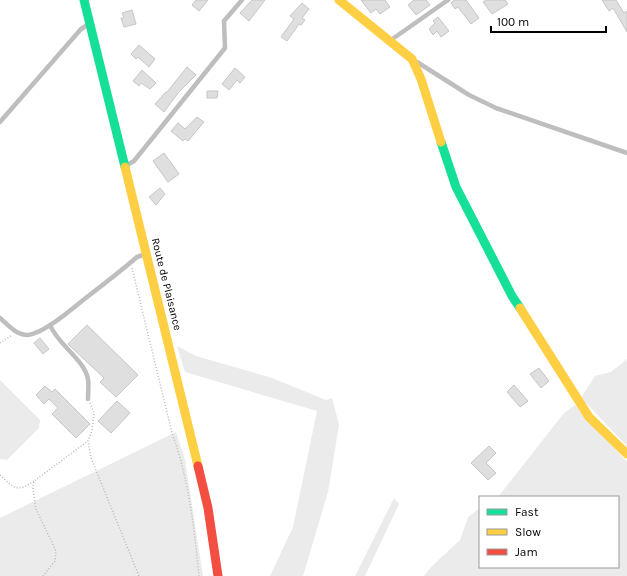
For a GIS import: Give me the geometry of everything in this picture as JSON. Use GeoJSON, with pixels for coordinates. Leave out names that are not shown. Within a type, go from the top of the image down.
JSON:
{"type":"FeatureCollection","features":[{"type":"Feature","properties":{"kind":"main road","name":"Route de Plaisance"},"geometry":{"type":"LineString","coordinates":[[84,0],[199,468],[208,508],[218,576]]}},
{"type":"Feature","properties":{"kind":"main road"},"geometry":{"type":"LineString","coordinates":[[339,0],[412,59],[421,79],[456,187],[512,296],[589,417],[627,454]]}},
{"type":"Feature","properties":{"kind":"lane"},"geometry":{"type":"LineString","coordinates":[[125,166],[134,161],[225,48],[224,21],[242,0]]}},
{"type":"Feature","properties":{"kind":"lane"},"geometry":{"type":"LineString","coordinates":[[390,41],[448,0]]}},
{"type":"Feature","properties":{"kind":"lane"},"geometry":{"type":"LineString","coordinates":[[0,122],[81,29],[90,23]]}},
{"type":"Feature","properties":{"kind":"lane"},"geometry":{"type":"LineString","coordinates":[[412,59],[469,95],[496,108],[627,153]]}},
{"type":"Feature","properties":{"kind":"lane"},"geometry":{"type":"LineString","coordinates":[[0,318],[20,334],[28,335],[38,332],[50,325],[138,257],[147,254]]}},
{"type":"Feature","properties":{"kind":"lane"},"geometry":{"type":"LineString","coordinates":[[50,325],[54,335],[82,365],[88,379],[88,399]]}},
{"type":"Feature","properties":{"kind":"path"},"geometry":{"type":"LineString","coordinates":[[131,263],[172,434],[180,455],[193,527],[199,576]]}},
{"type":"Feature","properties":{"kind":"path"},"geometry":{"type":"LineString","coordinates":[[0,343],[16,332]]}},
{"type":"Feature","properties":{"kind":"path"},"geometry":{"type":"LineString","coordinates":[[0,475],[9,484],[17,488],[24,489],[88,441],[92,431],[94,413],[88,399]]}},
{"type":"Feature","properties":{"kind":"path"},"geometry":{"type":"LineString","coordinates":[[88,441],[91,458],[139,576]]}},
{"type":"Feature","properties":{"kind":"path"},"geometry":{"type":"LineString","coordinates":[[34,481],[33,490],[36,509],[56,551],[55,561],[43,576]]}},
{"type":"Feature","properties":{"kind":"shaded area"},"geometry":{"type":"Polygon","coordinates":[[[177,346],[196,356],[272,378],[326,400],[332,398],[339,425],[328,492],[303,576],[270,576],[293,527],[317,411],[185,372],[177,346]]]}},
{"type":"Feature","properties":{"kind":"shaded area"},"geometry":{"type":"Polygon","coordinates":[[[627,359],[627,446],[581,398],[595,376],[611,372],[627,359]]]}},
{"type":"Feature","properties":{"kind":"shaded area"},"geometry":{"type":"Polygon","coordinates":[[[0,380],[40,420],[39,428],[7,460],[0,459],[0,380]]]}},
{"type":"Feature","properties":{"kind":"shaded area"},"geometry":{"type":"Polygon","coordinates":[[[575,405],[627,462],[627,576],[424,576],[431,567],[460,540],[468,517],[479,509],[479,568],[619,568],[619,496],[499,496],[564,413],[575,405]]]}},
{"type":"Feature","properties":{"kind":"shaded area"},"geometry":{"type":"Polygon","coordinates":[[[176,432],[185,460],[203,576],[0,576],[0,518],[176,432]]]}},
{"type":"Feature","properties":{"kind":"shaded area"},"geometry":{"type":"Polygon","coordinates":[[[394,498],[399,504],[365,576],[355,576],[394,498]]]}},
{"type":"Feature","properties":{"kind":"building"},"geometry":{"type":"Polygon","coordinates":[[[196,0],[208,0],[199,11],[192,5],[196,0]]]}},
{"type":"Feature","properties":{"kind":"building"},"geometry":{"type":"Polygon","coordinates":[[[252,0],[265,0],[249,21],[240,13],[252,0]]]}},
{"type":"Feature","properties":{"kind":"building"},"geometry":{"type":"Polygon","coordinates":[[[361,0],[385,0],[390,7],[380,14],[376,9],[371,13],[361,0]]]}},
{"type":"Feature","properties":{"kind":"building"},"geometry":{"type":"Polygon","coordinates":[[[414,0],[426,0],[430,5],[416,15],[408,5],[414,0]]]}},
{"type":"Feature","properties":{"kind":"building"},"geometry":{"type":"Polygon","coordinates":[[[454,0],[466,0],[479,18],[471,24],[458,7],[455,9],[451,3],[454,0]]]}},
{"type":"Feature","properties":{"kind":"building"},"geometry":{"type":"Polygon","coordinates":[[[486,0],[505,0],[508,4],[492,14],[483,2],[486,0]]]}},
{"type":"Feature","properties":{"kind":"building"},"geometry":{"type":"Polygon","coordinates":[[[602,0],[616,0],[624,13],[627,11],[627,32],[613,8],[609,11],[602,0]]]}},
{"type":"Feature","properties":{"kind":"building"},"geometry":{"type":"Polygon","coordinates":[[[302,3],[309,9],[302,18],[305,20],[301,25],[299,24],[287,41],[281,37],[294,19],[290,16],[302,3]]]}},
{"type":"Feature","properties":{"kind":"building"},"geometry":{"type":"Polygon","coordinates":[[[132,10],[136,24],[124,27],[121,18],[124,18],[122,13],[132,10]]]}},
{"type":"Feature","properties":{"kind":"building"},"geometry":{"type":"Polygon","coordinates":[[[438,17],[449,31],[441,37],[437,31],[433,35],[429,29],[435,23],[433,21],[438,17]]]}},
{"type":"Feature","properties":{"kind":"building"},"geometry":{"type":"Polygon","coordinates":[[[139,45],[155,59],[149,67],[138,57],[136,59],[131,54],[139,45]]]}},
{"type":"Feature","properties":{"kind":"building"},"geometry":{"type":"Polygon","coordinates":[[[187,67],[196,75],[178,93],[164,112],[155,104],[167,92],[187,67]]]}},
{"type":"Feature","properties":{"kind":"building"},"geometry":{"type":"Polygon","coordinates":[[[235,68],[245,77],[240,83],[237,80],[229,90],[222,84],[235,68]]]}},
{"type":"Feature","properties":{"kind":"building"},"geometry":{"type":"Polygon","coordinates":[[[142,70],[156,83],[150,89],[141,83],[139,86],[133,81],[142,70]]]}},
{"type":"Feature","properties":{"kind":"building"},"geometry":{"type":"Polygon","coordinates":[[[207,91],[218,91],[217,98],[207,98],[207,91]]]}},
{"type":"Feature","properties":{"kind":"building"},"geometry":{"type":"Polygon","coordinates":[[[197,117],[204,122],[188,141],[185,139],[183,141],[171,131],[178,123],[185,129],[197,117]]]}},
{"type":"Feature","properties":{"kind":"building"},"geometry":{"type":"Polygon","coordinates":[[[164,153],[179,174],[168,182],[153,161],[164,153]]]}},
{"type":"Feature","properties":{"kind":"building"},"geometry":{"type":"Polygon","coordinates":[[[160,188],[165,194],[156,205],[149,197],[160,188]]]}},
{"type":"Feature","properties":{"kind":"building"},"geometry":{"type":"Polygon","coordinates":[[[87,325],[138,375],[116,397],[100,382],[104,378],[68,344],[87,325]]]}},
{"type":"Feature","properties":{"kind":"building"},"geometry":{"type":"Polygon","coordinates":[[[40,338],[49,349],[43,354],[34,343],[40,338]]]}},
{"type":"Feature","properties":{"kind":"building"},"geometry":{"type":"Polygon","coordinates":[[[539,368],[549,381],[541,388],[530,374],[539,368]]]}},
{"type":"Feature","properties":{"kind":"building"},"geometry":{"type":"Polygon","coordinates":[[[514,385],[528,401],[520,407],[507,392],[514,385]]]}},
{"type":"Feature","properties":{"kind":"building"},"geometry":{"type":"Polygon","coordinates":[[[45,386],[52,392],[55,389],[90,424],[76,438],[52,414],[58,408],[49,399],[44,404],[36,395],[45,386]]]}},
{"type":"Feature","properties":{"kind":"building"},"geometry":{"type":"Polygon","coordinates":[[[117,401],[130,413],[111,433],[98,421],[117,401]]]}},
{"type":"Feature","properties":{"kind":"building"},"geometry":{"type":"Polygon","coordinates":[[[489,446],[496,453],[486,463],[496,473],[488,480],[471,463],[489,446]]]}},
{"type":"Feature","properties":{"kind":"traffic: fast"},"geometry":{"type":"LineString","coordinates":[[84,0],[125,167]]}},
{"type":"Feature","properties":{"kind":"traffic: fast"},"geometry":{"type":"LineString","coordinates":[[441,142],[456,187],[512,296],[520,308]]}},
{"type":"Feature","properties":{"kind":"traffic: slow"},"geometry":{"type":"LineString","coordinates":[[339,0],[412,59],[421,79],[441,142]]}},
{"type":"Feature","properties":{"kind":"traffic: slow"},"geometry":{"type":"LineString","coordinates":[[125,167],[198,466]]}},
{"type":"Feature","properties":{"kind":"traffic: slow"},"geometry":{"type":"LineString","coordinates":[[520,308],[589,417],[627,454]]}},
{"type":"Feature","properties":{"kind":"traffic: jam"},"geometry":{"type":"LineString","coordinates":[[198,466],[208,508],[218,576]]}}]}
